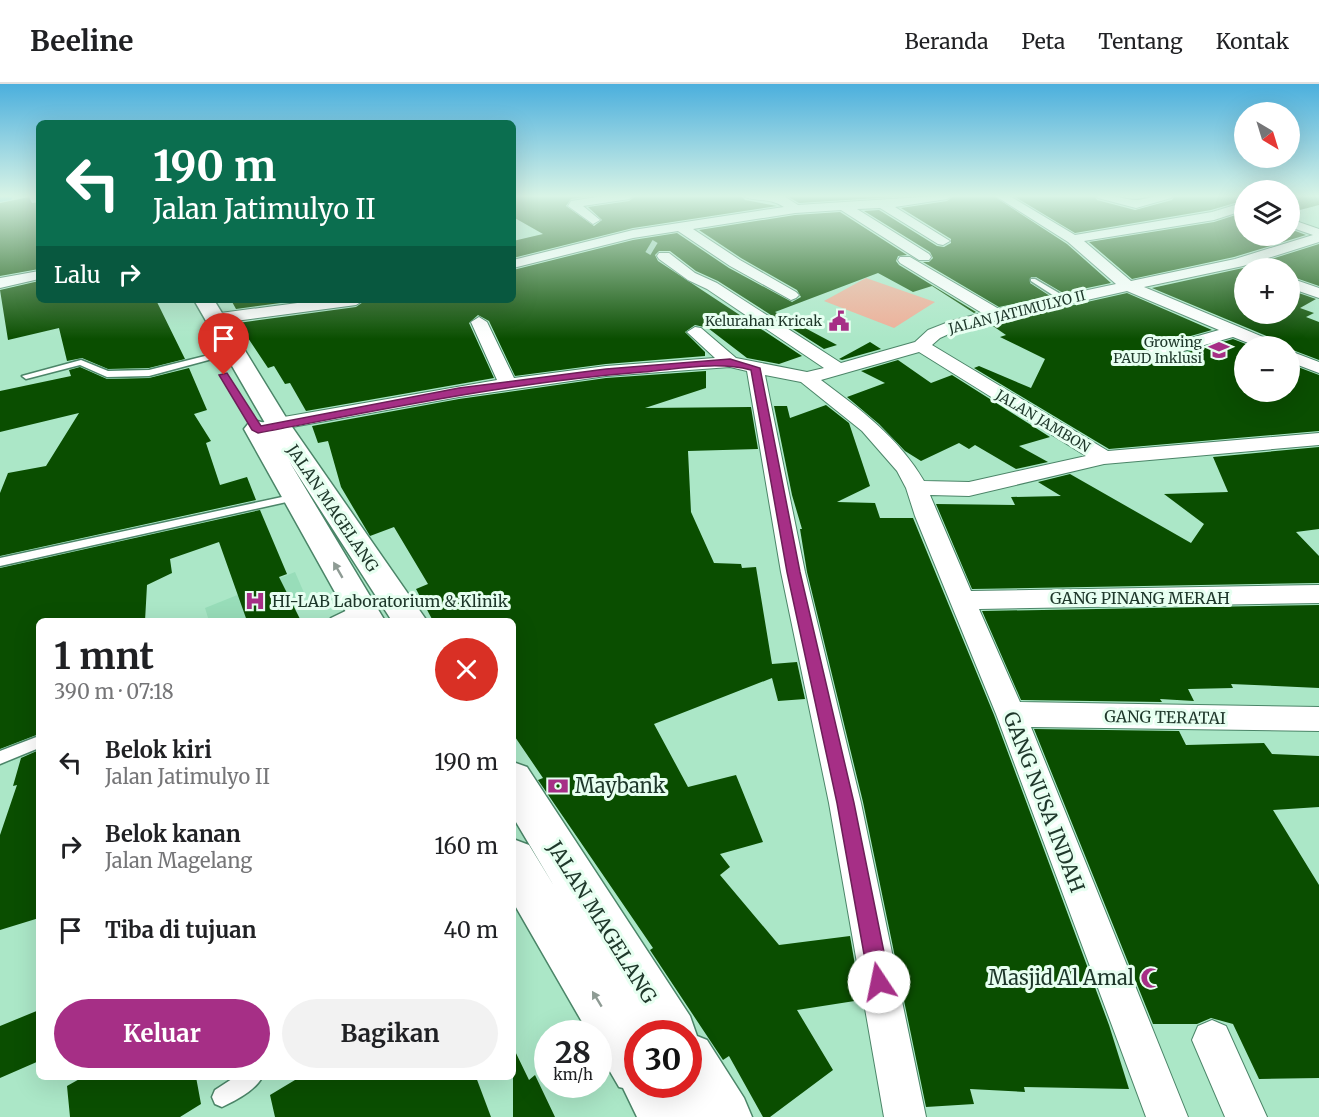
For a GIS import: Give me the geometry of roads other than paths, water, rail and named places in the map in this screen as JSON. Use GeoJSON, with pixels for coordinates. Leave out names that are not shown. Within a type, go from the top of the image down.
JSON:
{"type":"FeatureCollection","features":[{"type":"Feature","properties":{"kind":"main road","name":"JALAN MAGELANG"},"geometry":{"type":"LineString","coordinates":[[185,303],[213,356],[408,618]]}},
{"type":"Feature","properties":{"kind":"main road","name":"JALAN MAGELANG"},"geometry":{"type":"LineString","coordinates":[[209,309],[268,427],[296,497],[354,617]]}},
{"type":"Feature","properties":{"kind":"main road","name":"JALAN MAGELANG"},"geometry":{"type":"LineString","coordinates":[[516,785],[663,1020]]}},
{"type":"Feature","properties":{"kind":"main road"},"geometry":{"type":"LineString","coordinates":[[522,886],[624,1046]]}},
{"type":"Feature","properties":{"kind":"main road"},"geometry":{"type":"LineString","coordinates":[[702,1081],[725,1117]]}},
{"type":"Feature","properties":{"kind":"main road"},"geometry":{"type":"LineString","coordinates":[[656,1098],[667,1117]]}},
{"type":"Feature","properties":{"kind":"street"},"geometry":{"type":"LineString","coordinates":[[516,263],[596,243]]}},
{"type":"Feature","properties":{"kind":"street"},"geometry":{"type":"LineString","coordinates":[[645,243],[838,369]]}},
{"type":"Feature","properties":{"kind":"street"},"geometry":{"type":"LineString","coordinates":[[705,243],[791,295]]}},
{"type":"Feature","properties":{"kind":"street"},"geometry":{"type":"LineString","coordinates":[[902,243],[924,257],[904,260],[995,314]]}},
{"type":"Feature","properties":{"kind":"street"},"geometry":{"type":"LineString","coordinates":[[1078,243],[1100,264],[1129,286],[1246,336]]}},
{"type":"Feature","properties":{"kind":"street","name":"JALAN JATIMULYO II"},"geometry":{"type":"LineString","coordinates":[[1267,258],[1307,243]]}},
{"type":"Feature","properties":{"kind":"street","name":"JALAN JATIMULYO II"},"geometry":{"type":"LineString","coordinates":[[268,427],[459,391],[606,372],[730,362],[807,378],[921,346],[934,334],[957,324],[995,314],[1129,286],[1234,268]]}},
{"type":"Feature","properties":{"kind":"street"},"geometry":{"type":"LineString","coordinates":[[0,283],[36,276]]}},
{"type":"Feature","properties":{"kind":"street"},"geometry":{"type":"LineString","coordinates":[[1300,286],[1319,293]]}},
{"type":"Feature","properties":{"kind":"street"},"geometry":{"type":"LineString","coordinates":[[209,309],[307,303]]}},
{"type":"Feature","properties":{"kind":"street"},"geometry":{"type":"LineString","coordinates":[[479,322],[508,385]]}},
{"type":"Feature","properties":{"kind":"street"},"geometry":{"type":"LineString","coordinates":[[1155,354],[1235,331]]}},
{"type":"Feature","properties":{"kind":"street"},"geometry":{"type":"LineString","coordinates":[[695,332],[730,362]]}},
{"type":"Feature","properties":{"kind":"street","name":"JALAN JAMBON"},"geometry":{"type":"LineString","coordinates":[[921,346],[1104,458],[1319,439]]}},
{"type":"Feature","properties":{"kind":"street"},"geometry":{"type":"LineString","coordinates":[[1300,360],[1319,368]]}},
{"type":"Feature","properties":{"kind":"street"},"geometry":{"type":"LineString","coordinates":[[756,368],[794,572],[845,803],[905,1117]]}},
{"type":"Feature","properties":{"kind":"street","name":"GANG NUSA INDAH"},"geometry":{"type":"LineString","coordinates":[[807,378],[869,427],[892,448],[907,466],[961,600],[1011,714],[1167,1117]]}},
{"type":"Feature","properties":{"kind":"street"},"geometry":{"type":"LineString","coordinates":[[917,488],[969,489],[1104,458]]}},
{"type":"Feature","properties":{"kind":"street","name":"GANG PINANG MERAH"},"geometry":{"type":"LineString","coordinates":[[961,600],[1319,594]]}},
{"type":"Feature","properties":{"kind":"street","name":"GANG TERATAI"},"geometry":{"type":"LineString","coordinates":[[1011,714],[1319,719]]}},
{"type":"Feature","properties":{"kind":"street"},"geometry":{"type":"LineString","coordinates":[[1212,1040],[1246,1117]]}},
{"type":"Feature","properties":{"kind":"lane"},"geometry":{"type":"LineString","coordinates":[[1033,280],[1065,299]]}},
{"type":"Feature","properties":{"kind":"lane"},"geometry":{"type":"LineString","coordinates":[[26,376],[81,362],[107,374],[149,373],[213,356]]}},
{"type":"Feature","properties":{"kind":"lane"},"geometry":{"type":"LineString","coordinates":[[0,562],[296,497]]}},
{"type":"Feature","properties":{"kind":"lane"},"geometry":{"type":"LineString","coordinates":[[0,758],[36,743]]}},
{"type":"Feature","properties":{"kind":"lane"},"geometry":{"type":"LineString","coordinates":[[222,1096],[247,1080]]}},
{"type":"Feature","properties":{"kind":"tunnel"},"geometry":{"type":"LineString","coordinates":[[649,246],[654,249]]}},
{"type":"Feature","properties":{"kind":"place","name":"Kelurahan Kricak"},"geometry":{"type":"Point","coordinates":[839,321]}},
{"type":"Feature","properties":{"kind":"place","name":"Growing PAUD Inklusi"},"geometry":{"type":"Point","coordinates":[1219,350]}},
{"type":"Feature","properties":{"kind":"place","name":"HI-LAB Laboratorium & Klinik"},"geometry":{"type":"Point","coordinates":[255,601]}},
{"type":"Feature","properties":{"kind":"place","name":"Maybank"},"geometry":{"type":"Point","coordinates":[558,786]}},
{"type":"Feature","properties":{"kind":"place","name":"Masjid Al Amal"},"geometry":{"type":"Point","coordinates":[1151,978]}}]}
